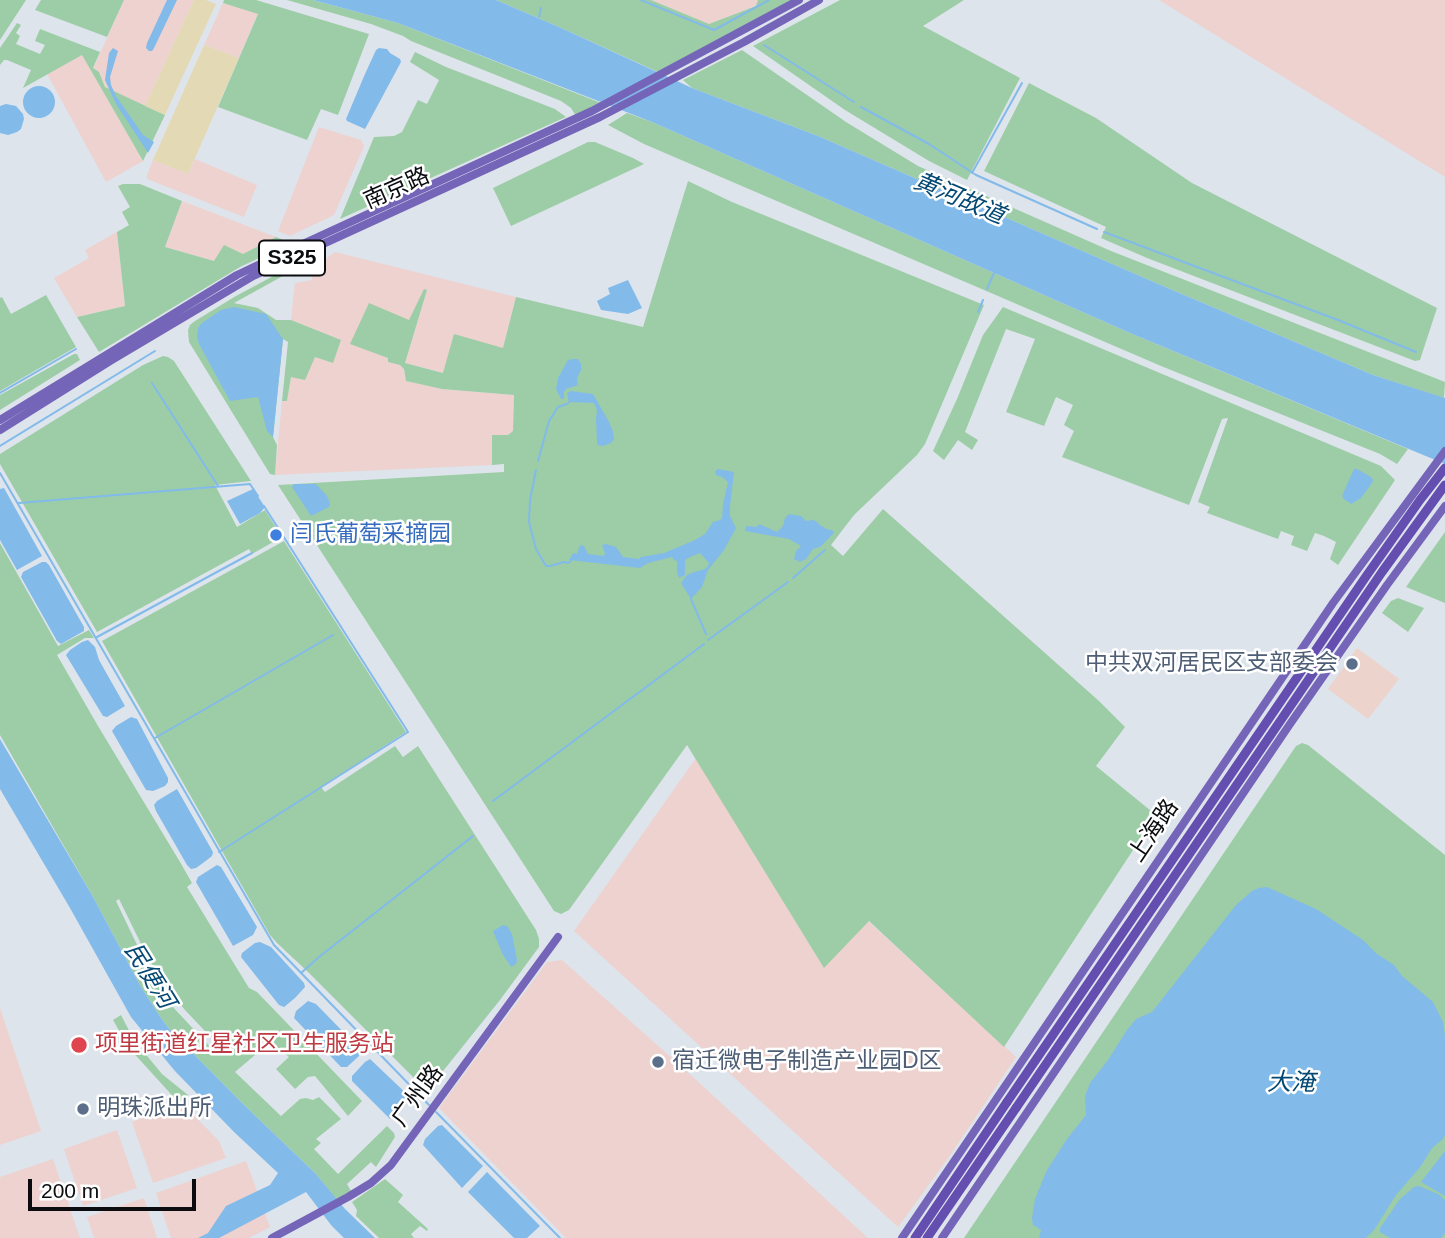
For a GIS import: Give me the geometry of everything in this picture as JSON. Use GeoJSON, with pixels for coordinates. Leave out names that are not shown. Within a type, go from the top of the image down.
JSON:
{"type":"FeatureCollection","features":[{"type":"Feature","properties":{"kind":"highway","name":"上海路"},"geometry":{"type":"LineString","coordinates":[[927,1238],[1011,1105],[1416,497],[1445,468]]}},
{"type":"Feature","properties":{"kind":"highway","name":"上海路"},"geometry":{"type":"LineString","coordinates":[[915,1238],[1445,485]]}},
{"type":"Feature","properties":{"kind":"main road","name":"南京路"},"geometry":{"type":"LineString","coordinates":[[0,420],[237,275],[592,111],[799,0]]}},
{"type":"Feature","properties":{"kind":"main road","name":"南京路"},"geometry":{"type":"LineString","coordinates":[[0,430],[253,276],[600,117],[819,0]]}},
{"type":"Feature","properties":{"kind":"main road","name":"上海路"},"geometry":{"type":"LineString","coordinates":[[902,1238],[1325,614],[1416,497],[1445,451]]}},
{"type":"Feature","properties":{"kind":"main road"},"geometry":{"type":"LineString","coordinates":[[942,1238],[1290,724],[1445,506]]}},
{"type":"Feature","properties":{"kind":"main road","name":"广州路"},"geometry":{"type":"LineString","coordinates":[[272,1238],[348,1197],[391,1165],[558,937]]}},
{"type":"Feature","properties":{"kind":"main road"},"geometry":{"type":"LineString","coordinates":[[933,1193],[932,1207],[937,1215],[950,1217],[959,1212]]}},
{"type":"Feature","properties":{"kind":"shaded area"},"geometry":{"type":"Polygon","coordinates":[[[124,0],[194,0],[145,106],[107,89],[99,72],[93,69],[124,0]]]}},
{"type":"Feature","properties":{"kind":"shaded area"},"geometry":{"type":"Polygon","coordinates":[[[651,0],[758,0],[756,6],[709,24],[651,0]]]}},
{"type":"Feature","properties":{"kind":"shaded area"},"geometry":{"type":"Polygon","coordinates":[[[1159,0],[1445,0],[1445,177],[1159,0]]]}},
{"type":"Feature","properties":{"kind":"shaded area"},"geometry":{"type":"Polygon","coordinates":[[[223,3],[258,13],[239,58],[204,45],[223,3]]]}},
{"type":"Feature","properties":{"kind":"shaded area"},"geometry":{"type":"Polygon","coordinates":[[[82,55],[143,161],[106,182],[47,74],[82,55]]]}},
{"type":"Feature","properties":{"kind":"shaded area"},"geometry":{"type":"Polygon","coordinates":[[[319,127],[361,140],[364,146],[334,215],[290,236],[278,231],[319,127]]]}},
{"type":"Feature","properties":{"kind":"shaded area"},"geometry":{"type":"Polygon","coordinates":[[[195,159],[257,185],[244,217],[147,179],[153,160],[188,174],[195,159]]]}},
{"type":"Feature","properties":{"kind":"shaded area"},"geometry":{"type":"Polygon","coordinates":[[[182,201],[276,237],[243,254],[214,261],[165,247],[182,201]]]}},
{"type":"Feature","properties":{"kind":"shaded area"},"geometry":{"type":"Polygon","coordinates":[[[117,232],[125,306],[77,317],[54,278],[89,258],[85,250],[117,232]]]}},
{"type":"Feature","properties":{"kind":"shaded area"},"geometry":{"type":"Polygon","coordinates":[[[335,252],[516,297],[503,349],[444,373],[405,363],[427,290],[424,289],[410,320],[351,343],[389,358],[388,362],[400,365],[404,369],[406,381],[442,389],[514,395],[513,431],[508,435],[492,436],[492,465],[275,475],[282,401],[287,401],[291,377],[315,357],[341,341],[291,320],[295,283],[312,280],[312,269],[335,252]]]}},
{"type":"Feature","properties":{"kind":"shaded area"},"geometry":{"type":"Polygon","coordinates":[[[1357,648],[1399,679],[1368,719],[1328,689],[1357,648]]]}},
{"type":"Feature","properties":{"kind":"shaded area"},"geometry":{"type":"Polygon","coordinates":[[[696,758],[824,967],[868,921],[1016,1057],[898,1227],[574,931],[696,758]]]}},
{"type":"Feature","properties":{"kind":"shaded area"},"geometry":{"type":"Polygon","coordinates":[[[562,960],[868,1238],[566,1238],[439,1108],[547,962],[562,960]]]}},
{"type":"Feature","properties":{"kind":"shaded area"},"geometry":{"type":"Polygon","coordinates":[[[0,1008],[41,1131],[0,1145],[0,1008]]]}},
{"type":"Feature","properties":{"kind":"shaded area"},"geometry":{"type":"Polygon","coordinates":[[[182,1103],[219,1141],[226,1158],[153,1183],[132,1122],[182,1103]]]}},
{"type":"Feature","properties":{"kind":"shaded area"},"geometry":{"type":"Polygon","coordinates":[[[117,1130],[137,1188],[83,1206],[64,1149],[117,1130]]]}},
{"type":"Feature","properties":{"kind":"shaded area"},"geometry":{"type":"Polygon","coordinates":[[[53,1159],[80,1238],[0,1238],[0,1177],[53,1159]]]}},
{"type":"Feature","properties":{"kind":"shaded area"},"geometry":{"type":"Polygon","coordinates":[[[246,1161],[270,1227],[249,1238],[171,1238],[156,1193],[246,1161]]]}},
{"type":"Feature","properties":{"kind":"shaded area"},"geometry":{"type":"Polygon","coordinates":[[[144,1198],[157,1238],[94,1238],[87,1217],[144,1198]]]}},
{"type":"Feature","properties":{"kind":"green space"},"geometry":{"type":"Polygon","coordinates":[[[0,0],[26,0],[0,40],[0,0]]]}},
{"type":"Feature","properties":{"kind":"green space"},"geometry":{"type":"Polygon","coordinates":[[[41,0],[124,0],[107,37],[35,10],[41,0]]]}},
{"type":"Feature","properties":{"kind":"green space"},"geometry":{"type":"Polygon","coordinates":[[[224,0],[256,0],[369,34],[338,115],[321,109],[307,140],[218,107],[258,14],[223,3],[224,0]]]}},
{"type":"Feature","properties":{"kind":"green space"},"geometry":{"type":"Polygon","coordinates":[[[287,0],[313,0],[398,23],[601,103],[576,116],[571,108],[561,101],[403,36],[287,0]]]}},
{"type":"Feature","properties":{"kind":"green space"},"geometry":{"type":"Polygon","coordinates":[[[496,0],[651,0],[709,24],[756,6],[758,0],[792,0],[658,72],[496,0]]]}},
{"type":"Feature","properties":{"kind":"green space"},"geometry":{"type":"Polygon","coordinates":[[[840,0],[964,0],[923,26],[1020,78],[967,180],[929,161],[845,110],[753,46],[840,0]]]}},
{"type":"Feature","properties":{"kind":"green space"},"geometry":{"type":"Polygon","coordinates":[[[17,23],[21,25],[16,33],[20,36],[16,44],[40,54],[45,45],[35,41],[40,29],[100,52],[93,68],[99,72],[105,87],[165,115],[143,161],[82,55],[23,88],[31,70],[7,60],[0,65],[0,48],[17,23]]]}},
{"type":"Feature","properties":{"kind":"green space"},"geometry":{"type":"Polygon","coordinates":[[[742,50],[846,122],[918,166],[1111,251],[1445,382],[1444,398],[1373,375],[818,136],[692,88],[683,80],[742,50]]]}},
{"type":"Feature","properties":{"kind":"green space"},"geometry":{"type":"Polygon","coordinates":[[[415,52],[446,67],[555,109],[566,117],[340,219],[374,137],[394,136],[402,132],[418,100],[427,104],[439,80],[410,62],[415,52]]]}},
{"type":"Feature","properties":{"kind":"green space"},"geometry":{"type":"Polygon","coordinates":[[[1029,83],[1096,118],[1192,183],[1437,308],[1420,360],[1415,361],[1147,258],[1101,238],[1106,227],[984,171],[1029,83]]]}},
{"type":"Feature","properties":{"kind":"green space"},"geometry":{"type":"Polygon","coordinates":[[[627,113],[1130,333],[1408,449],[1397,464],[1380,454],[1161,366],[644,144],[608,125],[627,113]]]}},
{"type":"Feature","properties":{"kind":"green space"},"geometry":{"type":"Polygon","coordinates":[[[588,142],[595,142],[644,164],[511,226],[493,188],[588,142]]]}},
{"type":"Feature","properties":{"kind":"green space"},"geometry":{"type":"Polygon","coordinates":[[[688,181],[732,202],[984,305],[925,444],[917,455],[854,515],[831,545],[843,556],[883,509],[1125,727],[1096,766],[1156,815],[1004,1047],[869,921],[824,968],[687,745],[569,910],[561,914],[554,911],[278,485],[504,472],[504,464],[492,465],[492,435],[508,435],[513,431],[514,395],[442,389],[406,381],[404,369],[400,365],[350,344],[369,303],[409,320],[424,289],[427,290],[405,363],[443,373],[454,334],[503,348],[516,297],[643,327],[688,181]]]}},
{"type":"Feature","properties":{"kind":"green space"},"geometry":{"type":"Polygon","coordinates":[[[140,184],[182,201],[165,247],[214,261],[224,245],[243,254],[276,237],[291,243],[240,267],[99,352],[77,317],[125,306],[117,232],[129,225],[122,212],[130,207],[118,186],[140,184]]]}},
{"type":"Feature","properties":{"kind":"green space"},"geometry":{"type":"Polygon","coordinates":[[[320,251],[326,254],[294,277],[294,272],[290,272],[234,303],[258,308],[276,320],[291,320],[341,340],[333,363],[315,357],[305,380],[291,377],[287,401],[282,401],[288,342],[283,339],[273,437],[277,445],[275,475],[270,474],[189,342],[188,330],[195,321],[236,296],[320,251]]]}},
{"type":"Feature","properties":{"kind":"green space"},"geometry":{"type":"Polygon","coordinates":[[[46,295],[76,347],[0,391],[0,298],[2,297],[11,314],[46,295]]]}},
{"type":"Feature","properties":{"kind":"green space"},"geometry":{"type":"Polygon","coordinates":[[[1003,307],[1381,466],[1395,480],[1338,565],[1330,559],[1336,542],[1324,536],[1315,533],[1307,551],[1291,545],[1294,536],[1281,531],[1278,539],[1207,513],[1210,507],[1198,502],[1228,418],[1222,419],[1189,505],[1062,457],[1074,431],[1064,425],[1073,405],[1056,397],[1044,426],[1006,412],[1035,339],[1006,329],[965,432],[978,440],[972,450],[958,440],[944,460],[933,451],[983,335],[1003,307]]]}},
{"type":"Feature","properties":{"kind":"green space"},"geometry":{"type":"Polygon","coordinates":[[[77,354],[80,360],[0,410],[0,395],[77,354]]]}},
{"type":"Feature","properties":{"kind":"green space"},"geometry":{"type":"Polygon","coordinates":[[[163,356],[174,361],[251,481],[215,485],[237,527],[265,510],[282,537],[252,554],[249,549],[97,632],[0,464],[0,454],[143,365],[163,356]]]}},
{"type":"Feature","properties":{"kind":"green space"},"geometry":{"type":"Polygon","coordinates":[[[1445,532],[1445,603],[1406,587],[1445,532]]]}},
{"type":"Feature","properties":{"kind":"green space"},"geometry":{"type":"Polygon","coordinates":[[[284,541],[406,732],[321,787],[325,792],[395,746],[403,757],[418,746],[536,930],[539,939],[539,947],[500,1000],[427,1091],[270,935],[102,641],[284,541]]]}},
{"type":"Feature","properties":{"kind":"green space"},"geometry":{"type":"Polygon","coordinates":[[[0,543],[58,646],[89,630],[94,638],[85,638],[57,655],[192,883],[187,887],[249,988],[257,992],[362,1101],[348,1116],[315,1076],[308,1077],[295,1089],[276,1069],[289,1057],[266,1039],[254,1050],[255,1055],[235,1072],[281,1116],[300,1099],[313,1100],[319,1097],[341,1119],[316,1139],[321,1143],[314,1149],[338,1174],[387,1126],[394,1133],[395,1137],[376,1167],[371,1162],[347,1184],[351,1191],[337,1200],[315,1173],[170,1030],[141,987],[92,895],[0,735],[0,543]],[[119,899],[116,901],[153,978],[170,1004],[216,1053],[221,1048],[164,984],[119,899]]]}},
{"type":"Feature","properties":{"kind":"green space"},"geometry":{"type":"Polygon","coordinates":[[[1398,598],[1424,608],[1408,632],[1382,613],[1391,601],[1398,598]]]}},
{"type":"Feature","properties":{"kind":"green space","name":"大淹"},"geometry":{"type":"Polygon","coordinates":[[[1302,743],[1308,745],[1445,855],[1445,1238],[964,1238],[1296,746],[1302,743]]]}},
{"type":"Feature","properties":{"kind":"green space"},"geometry":{"type":"Polygon","coordinates":[[[121,1015],[134,1040],[162,1074],[188,1095],[182,1103],[180,1104],[129,1048],[113,1020],[121,1015]]]}},
{"type":"Feature","properties":{"kind":"green space"},"geometry":{"type":"Polygon","coordinates":[[[385,1179],[403,1195],[398,1202],[428,1229],[427,1231],[420,1226],[411,1234],[414,1238],[379,1238],[356,1216],[357,1210],[352,1202],[385,1179]]]}},
{"type":"Feature","properties":{"kind":"sand"},"geometry":{"type":"Polygon","coordinates":[[[194,0],[206,0],[216,4],[165,115],[145,106],[194,0]]]}},
{"type":"Feature","properties":{"kind":"sand"},"geometry":{"type":"Polygon","coordinates":[[[204,45],[239,58],[188,174],[153,160],[204,45]]]}},
{"type":"Feature","properties":{"kind":"water"},"geometry":{"type":"Polygon","coordinates":[[[167,0],[177,0],[154,48],[149,51],[146,48],[147,43],[167,0]]]}},
{"type":"Feature","properties":{"kind":"water","name":"黄河故道"},"geometry":{"type":"Polygon","coordinates":[[[313,0],[496,0],[692,88],[818,136],[1373,375],[1445,398],[1445,464],[1130,333],[652,122],[398,23],[313,0]]]}},
{"type":"Feature","properties":{"kind":"water"},"geometry":{"type":"Polygon","coordinates":[[[113,48],[118,51],[110,77],[111,85],[143,135],[154,142],[148,153],[116,104],[105,80],[109,53],[113,48]]]}},
{"type":"Feature","properties":{"kind":"water"},"geometry":{"type":"Polygon","coordinates":[[[379,48],[387,49],[401,62],[365,129],[346,119],[379,48]]]}},
{"type":"Feature","properties":{"kind":"water"},"geometry":{"type":"Polygon","coordinates":[[[39,86],[50,91],[55,102],[50,113],[39,118],[28,113],[23,102],[28,91],[39,86]]]}},
{"type":"Feature","properties":{"kind":"water"},"geometry":{"type":"Polygon","coordinates":[[[0,106],[16,106],[24,119],[21,129],[8,135],[0,133],[0,106]]]}},
{"type":"Feature","properties":{"kind":"water"},"geometry":{"type":"Polygon","coordinates":[[[628,280],[642,308],[628,314],[601,310],[597,301],[610,294],[608,288],[628,280]]]}},
{"type":"Feature","properties":{"kind":"water"},"geometry":{"type":"Polygon","coordinates":[[[234,307],[266,314],[283,339],[273,437],[267,431],[258,397],[230,401],[199,344],[198,328],[202,323],[221,310],[234,307]]]}},
{"type":"Feature","properties":{"kind":"water"},"geometry":{"type":"Polygon","coordinates":[[[578,359],[581,370],[577,378],[578,385],[566,389],[564,399],[561,399],[556,389],[558,378],[568,360],[578,359]]]}},
{"type":"Feature","properties":{"kind":"water"},"geometry":{"type":"Polygon","coordinates":[[[571,391],[593,394],[613,432],[614,439],[611,443],[598,445],[597,410],[594,403],[569,402],[567,393],[571,391]]]}},
{"type":"Feature","properties":{"kind":"water"},"geometry":{"type":"Polygon","coordinates":[[[718,469],[734,472],[730,516],[736,528],[724,550],[708,570],[702,587],[691,599],[681,583],[687,575],[708,566],[709,563],[700,553],[685,560],[685,575],[679,578],[677,561],[672,557],[648,563],[640,568],[569,560],[573,553],[577,554],[580,545],[584,546],[588,554],[604,556],[602,545],[606,544],[616,547],[623,557],[639,559],[664,553],[705,534],[713,522],[722,518],[728,482],[716,475],[715,471],[718,469]]]}},
{"type":"Feature","properties":{"kind":"water"},"geometry":{"type":"Polygon","coordinates":[[[1354,469],[1373,480],[1361,498],[1351,504],[1342,496],[1354,469]]]}},
{"type":"Feature","properties":{"kind":"water"},"geometry":{"type":"Polygon","coordinates":[[[294,484],[316,484],[327,496],[329,507],[311,516],[292,487],[294,484]]]}},
{"type":"Feature","properties":{"kind":"water"},"geometry":{"type":"Polygon","coordinates":[[[4,488],[42,556],[17,570],[0,540],[0,489],[4,488]]]}},
{"type":"Feature","properties":{"kind":"water"},"geometry":{"type":"Polygon","coordinates":[[[253,489],[265,507],[260,513],[240,524],[227,501],[253,489]]]}},
{"type":"Feature","properties":{"kind":"water"},"geometry":{"type":"Polygon","coordinates":[[[789,514],[801,516],[806,521],[813,520],[834,533],[800,562],[794,559],[801,546],[789,539],[745,531],[746,526],[757,527],[759,524],[777,532],[789,514]]]}},
{"type":"Feature","properties":{"kind":"water"},"geometry":{"type":"Polygon","coordinates":[[[42,562],[49,565],[84,627],[84,631],[61,644],[21,577],[23,572],[42,562]]]}},
{"type":"Feature","properties":{"kind":"water"},"geometry":{"type":"Polygon","coordinates":[[[88,640],[95,647],[99,660],[125,706],[107,717],[103,716],[66,655],[88,640]]]}},
{"type":"Feature","properties":{"kind":"water"},"geometry":{"type":"Polygon","coordinates":[[[131,717],[137,719],[168,778],[165,786],[153,791],[146,790],[112,731],[131,717]]]}},
{"type":"Feature","properties":{"kind":"water"},"geometry":{"type":"Polygon","coordinates":[[[0,739],[92,895],[141,987],[170,1030],[315,1173],[345,1209],[375,1238],[344,1238],[306,1192],[219,1238],[198,1238],[208,1233],[226,1206],[270,1185],[278,1173],[174,1070],[131,1017],[0,789],[0,739]]]}},
{"type":"Feature","properties":{"kind":"water"},"geometry":{"type":"Polygon","coordinates":[[[177,789],[213,852],[212,856],[196,868],[191,869],[187,865],[154,805],[177,789]]]}},
{"type":"Feature","properties":{"kind":"water"},"geometry":{"type":"Polygon","coordinates":[[[217,865],[221,867],[257,927],[253,935],[233,946],[196,882],[198,877],[217,865]]]}},
{"type":"Feature","properties":{"kind":"water","name":"大淹"},"geometry":{"type":"Polygon","coordinates":[[[1267,887],[1316,909],[1363,940],[1433,1002],[1443,1022],[1445,1036],[1443,1139],[1432,1148],[1366,1238],[1039,1238],[1041,1230],[1033,1225],[1032,1218],[1035,1199],[1047,1170],[1086,1115],[1085,1096],[1090,1083],[1136,1019],[1152,1012],[1236,905],[1252,891],[1267,887]]]}},
{"type":"Feature","properties":{"kind":"water"},"geometry":{"type":"Polygon","coordinates":[[[503,925],[507,926],[512,934],[517,960],[511,967],[493,931],[503,925]]]}},
{"type":"Feature","properties":{"kind":"water"},"geometry":{"type":"Polygon","coordinates":[[[260,942],[271,947],[304,983],[305,987],[284,1007],[279,1005],[241,957],[242,953],[260,942]]]}},
{"type":"Feature","properties":{"kind":"water"},"geometry":{"type":"Polygon","coordinates":[[[308,1001],[316,1004],[358,1047],[359,1056],[347,1067],[341,1067],[294,1018],[296,1011],[308,1001]]]}},
{"type":"Feature","properties":{"kind":"water"},"geometry":{"type":"Polygon","coordinates":[[[370,1059],[410,1097],[390,1119],[352,1081],[352,1076],[370,1059]]]}},
{"type":"Feature","properties":{"kind":"water"},"geometry":{"type":"Polygon","coordinates":[[[442,1125],[483,1166],[462,1188],[423,1145],[425,1139],[442,1125]]]}},
{"type":"Feature","properties":{"kind":"water"},"geometry":{"type":"Polygon","coordinates":[[[1445,1151],[1445,1196],[1421,1182],[1445,1151]]]}},
{"type":"Feature","properties":{"kind":"water"},"geometry":{"type":"Polygon","coordinates":[[[487,1172],[540,1226],[527,1238],[514,1238],[468,1192],[487,1172]]]}},
{"type":"Feature","properties":{"kind":"water"},"geometry":{"type":"Polygon","coordinates":[[[1419,1186],[1445,1200],[1445,1233],[1441,1238],[1390,1238],[1380,1232],[1400,1199],[1419,1186]]]}},
{"type":"Feature","properties":{"kind":"waterway"},"geometry":{"type":"LineString","coordinates":[[641,0],[714,30],[769,0]]}},
{"type":"Feature","properties":{"kind":"waterway"},"geometry":{"type":"LineString","coordinates":[[539,17],[541,8]]}},
{"type":"Feature","properties":{"kind":"waterway"},"geometry":{"type":"LineString","coordinates":[[764,45],[854,102]]}},
{"type":"Feature","properties":{"kind":"waterway"},"geometry":{"type":"LineString","coordinates":[[972,173],[1022,83]]}},
{"type":"Feature","properties":{"kind":"waterway"},"geometry":{"type":"LineString","coordinates":[[861,107],[929,144],[976,175],[1097,229]]}},
{"type":"Feature","properties":{"kind":"waterway"},"geometry":{"type":"LineString","coordinates":[[1104,232],[1416,352]]}},
{"type":"Feature","properties":{"kind":"waterway"},"geometry":{"type":"LineString","coordinates":[[987,289],[994,273]]}},
{"type":"Feature","properties":{"kind":"waterway"},"geometry":{"type":"LineString","coordinates":[[978,312],[983,300]]}},
{"type":"Feature","properties":{"kind":"waterway"},"geometry":{"type":"LineString","coordinates":[[0,393],[76,349]]}},
{"type":"Feature","properties":{"kind":"waterway"},"geometry":{"type":"LineString","coordinates":[[0,446],[155,351]]}},
{"type":"Feature","properties":{"kind":"waterway"},"geometry":{"type":"LineString","coordinates":[[152,383],[218,486]]}},
{"type":"Feature","properties":{"kind":"waterway"},"geometry":{"type":"LineString","coordinates":[[538,461],[549,421],[558,407],[569,402]]}},
{"type":"Feature","properties":{"kind":"waterway"},"geometry":{"type":"LineString","coordinates":[[536,470],[529,522],[536,549],[546,566],[571,561]]}},
{"type":"Feature","properties":{"kind":"waterway"},"geometry":{"type":"LineString","coordinates":[[0,473],[274,945],[429,1105]]}},
{"type":"Feature","properties":{"kind":"waterway"},"geometry":{"type":"LineString","coordinates":[[19,503],[250,484],[258,496]]}},
{"type":"Feature","properties":{"kind":"waterway"},"geometry":{"type":"LineString","coordinates":[[219,852],[408,732],[264,506]]}},
{"type":"Feature","properties":{"kind":"waterway"},"geometry":{"type":"LineString","coordinates":[[793,578],[825,550]]}},
{"type":"Feature","properties":{"kind":"waterway"},"geometry":{"type":"LineString","coordinates":[[97,637],[252,553]]}},
{"type":"Feature","properties":{"kind":"waterway"},"geometry":{"type":"LineString","coordinates":[[708,640],[788,582]]}},
{"type":"Feature","properties":{"kind":"waterway"},"geometry":{"type":"LineString","coordinates":[[691,599],[706,634]]}},
{"type":"Feature","properties":{"kind":"waterway"},"geometry":{"type":"LineString","coordinates":[[155,738],[333,635]]}},
{"type":"Feature","properties":{"kind":"waterway"},"geometry":{"type":"LineString","coordinates":[[493,801],[704,644]]}},
{"type":"Feature","properties":{"kind":"waterway"},"geometry":{"type":"LineString","coordinates":[[301,973],[473,836]]}},
{"type":"Feature","properties":{"kind":"waterway"},"geometry":{"type":"LineString","coordinates":[[436,1112],[560,1238]]}},
{"type":"Feature","properties":{"kind":"place","name":"闫氏葡萄采摘园"},"geometry":{"type":"Point","coordinates":[276,535]}},
{"type":"Feature","properties":{"kind":"place","name":"中共双河居民区支部委会"},"geometry":{"type":"Point","coordinates":[1352,664]}},
{"type":"Feature","properties":{"kind":"place","name":"项里街道红星社区卫生服务站"},"geometry":{"type":"Point","coordinates":[79,1045]}},
{"type":"Feature","properties":{"kind":"place","name":"宿迁微电子制造产业园D区"},"geometry":{"type":"Point","coordinates":[658,1062]}},
{"type":"Feature","properties":{"kind":"place","name":"明珠派出所"},"geometry":{"type":"Point","coordinates":[83,1109]}},
{"type":"Feature","properties":{"kind":"water label","name":"民便河"},"geometry":{"type":"Point","coordinates":[149,976]}}]}
